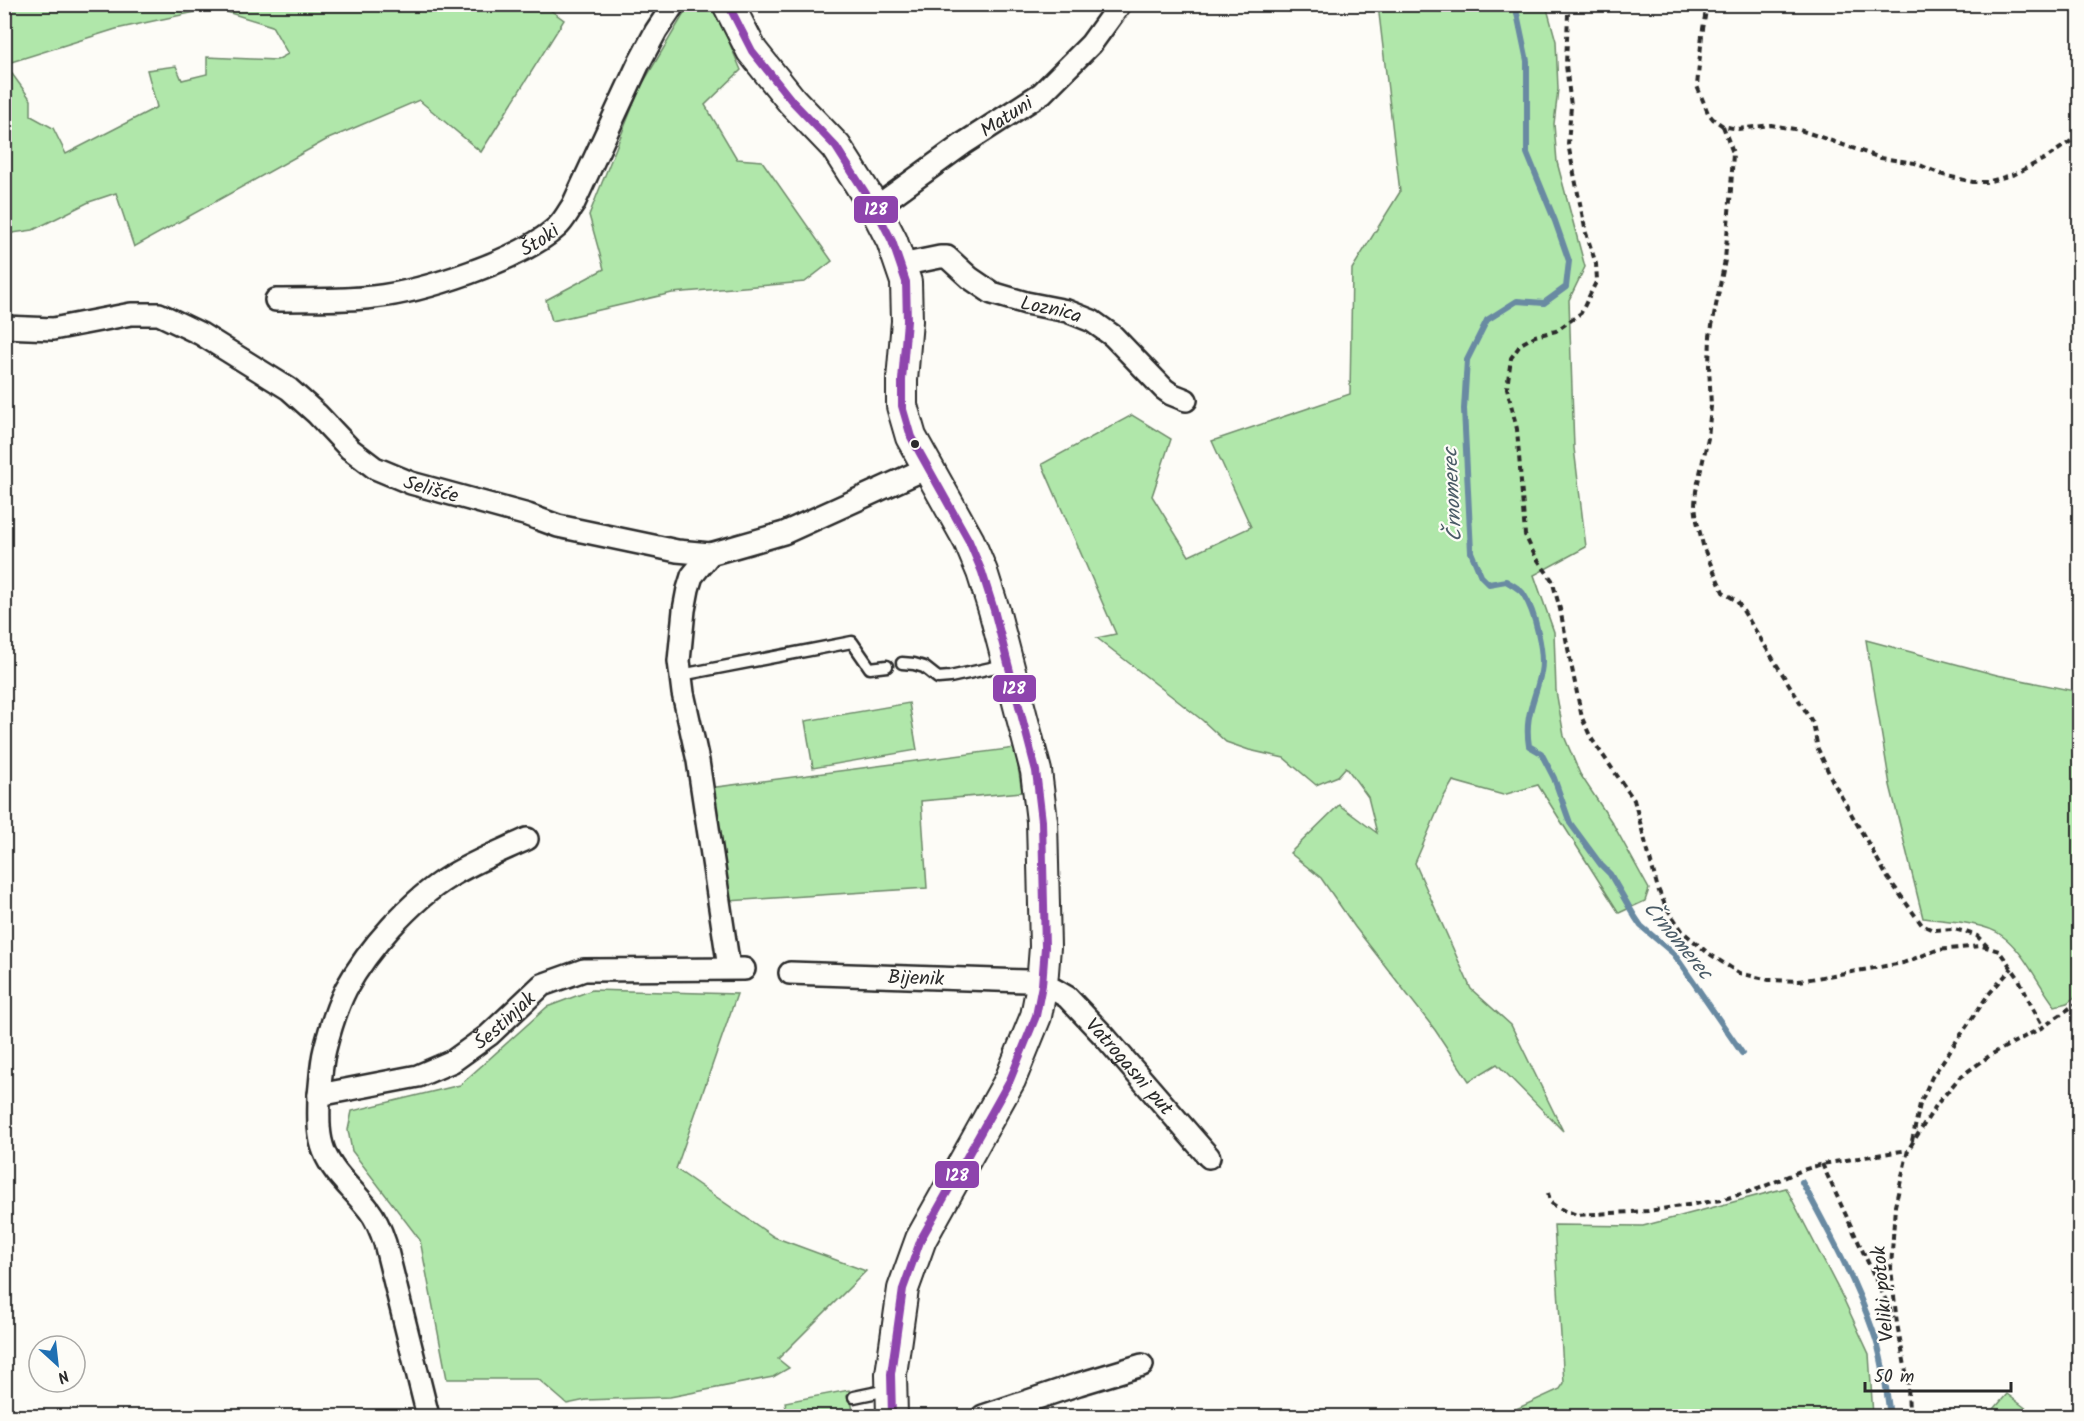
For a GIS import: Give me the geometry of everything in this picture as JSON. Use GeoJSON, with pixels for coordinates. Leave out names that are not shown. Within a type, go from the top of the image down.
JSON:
{"type":"FeatureCollection","features":[{"type":"Feature","properties":{"kind":"main road"},"geometry":{"type":"LineString","coordinates":[[728,4],[752,51],[792,100],[836,147],[875,208],[901,265],[906,282],[907,321],[902,406],[911,437],[969,541],[982,572],[1036,771],[1042,821],[1046,947],[1036,1016],[1010,1080],[921,1239],[903,1288],[895,1342],[892,1404]]}},
{"type":"Feature","properties":{"kind":"street","name":"Štoki"},"geometry":{"type":"LineString","coordinates":[[276,300],[372,297],[418,288],[490,264],[550,233],[559,225],[573,205],[638,65],[674,4]]}},
{"type":"Feature","properties":{"kind":"street","name":"Matuni"},"geometry":{"type":"LineString","coordinates":[[875,208],[963,144],[1042,93],[1091,44],[1120,4]]}},
{"type":"Feature","properties":{"kind":"street","name":"Loznica"},"geometry":{"type":"LineString","coordinates":[[901,265],[940,256],[947,257],[976,283],[992,293],[1067,311],[1092,321],[1113,336],[1164,389],[1186,400]]}},
{"type":"Feature","properties":{"kind":"street","name":"Selišće"},"geometry":{"type":"LineString","coordinates":[[4,327],[53,329],[131,314],[159,314],[184,324],[290,389],[363,461],[390,475],[528,515],[558,526],[677,551],[710,554],[784,533],[927,468]]}},
{"type":"Feature","properties":{"kind":"street","name":"Šestinjak"},"geometry":{"type":"LineString","coordinates":[[319,1095],[418,1076],[453,1061],[489,1035],[542,985],[584,970],[736,968],[679,661],[688,589],[692,576],[710,554]]}},
{"type":"Feature","properties":{"kind":"street"},"geometry":{"type":"LineString","coordinates":[[428,1416],[386,1243],[371,1212],[331,1166],[323,1149],[319,1128],[319,1095],[324,1051],[347,988],[373,949],[406,911],[447,878],[527,839]]}},
{"type":"Feature","properties":{"kind":"street","name":"Bijenik"},"geometry":{"type":"LineString","coordinates":[[790,973],[1027,981],[1042,985]]}},
{"type":"Feature","properties":{"kind":"street","name":"Vatrogasni put"},"geometry":{"type":"LineString","coordinates":[[1042,985],[1067,997],[1081,1010],[1209,1157]]}},
{"type":"Feature","properties":{"kind":"street"},"geometry":{"type":"LineString","coordinates":[[983,1416],[1142,1365]]}},
{"type":"Feature","properties":{"kind":"lane"},"geometry":{"type":"LineString","coordinates":[[681,675],[852,642],[870,668],[887,666]]}},
{"type":"Feature","properties":{"kind":"lane"},"geometry":{"type":"LineString","coordinates":[[902,663],[924,667],[939,678],[950,678],[1009,665]]}},
{"type":"Feature","properties":{"kind":"lane"},"geometry":{"type":"LineString","coordinates":[[854,1397],[878,1392],[892,1404]]}},
{"type":"Feature","properties":{"kind":"path"},"geometry":{"type":"LineString","coordinates":[[1564,4],[1568,14],[1566,64],[1571,105],[1568,144],[1598,280],[1581,313],[1556,331],[1535,336],[1521,344],[1511,358],[1507,388],[1517,429],[1525,535],[1534,556],[1552,580],[1582,718],[1591,738],[1634,800],[1658,889],[1666,907],[1683,932],[1708,953],[1739,973],[1768,980],[1799,981],[1903,963],[1937,950],[1981,946],[1999,951],[2012,968],[2043,1027]]}},
{"type":"Feature","properties":{"kind":"path"},"geometry":{"type":"LineString","coordinates":[[1707,4],[1697,86],[1708,113],[1723,126],[1738,129],[1771,125],[1800,130],[1881,158],[1915,163],[1943,175],[1973,182],[1987,182],[2015,174],[2046,158],[2079,135]]}},
{"type":"Feature","properties":{"kind":"path"},"geometry":{"type":"LineString","coordinates":[[1723,126],[1733,153],[1725,260],[1710,336],[1711,406],[1708,438],[1696,491],[1697,521],[1704,549],[1723,592],[1737,601],[1814,723],[1818,749],[1833,782],[1888,878],[1922,925],[1932,930],[1954,929],[1966,932],[1977,936],[1989,948]]}},
{"type":"Feature","properties":{"kind":"path"},"geometry":{"type":"LineString","coordinates":[[1911,1143],[1920,1104],[1932,1077],[1988,995],[2012,968]]}},
{"type":"Feature","properties":{"kind":"path","name":"Veliki potok"},"geometry":{"type":"LineString","coordinates":[[1909,1416],[1908,1382],[1897,1324],[1891,1268],[1895,1206],[1908,1150],[1937,1104],[1960,1077],[1992,1054],[2043,1027],[2079,1001]]}},
{"type":"Feature","properties":{"kind":"path"},"geometry":{"type":"LineString","coordinates":[[1548,1193],[1550,1202],[1558,1208],[1577,1215],[1647,1211],[1721,1200],[1822,1164],[1908,1150]]}},
{"type":"Feature","properties":{"kind":"path"},"geometry":{"type":"LineString","coordinates":[[1822,1164],[1897,1324]]}},
{"type":"Feature","properties":{"kind":"green space"},"geometry":{"type":"Polygon","coordinates":[[[542,4],[564,20],[481,152],[419,100],[326,140],[134,247],[116,193],[89,202],[33,230],[6,234],[5,231],[5,5],[542,4]],[[214,8],[116,29],[5,64],[31,100],[31,116],[53,128],[66,154],[157,107],[147,70],[176,66],[182,80],[207,74],[207,57],[277,60],[288,54],[272,26],[214,8]]]}},
{"type":"Feature","properties":{"kind":"green space"},"geometry":{"type":"Polygon","coordinates":[[[689,5],[713,5],[741,70],[705,105],[737,159],[762,161],[832,261],[805,282],[672,293],[552,321],[546,300],[604,269],[589,215],[640,88],[689,5]]]}},
{"type":"Feature","properties":{"kind":"green space"},"geometry":{"type":"Polygon","coordinates":[[[1378,5],[1546,5],[1556,41],[1558,89],[1554,124],[1557,162],[1585,267],[1569,300],[1574,448],[1586,547],[1534,575],[1554,632],[1556,691],[1564,736],[1580,774],[1613,824],[1649,889],[1645,901],[1619,913],[1538,785],[1503,795],[1453,781],[1443,798],[1415,863],[1471,989],[1511,1025],[1563,1131],[1497,1064],[1469,1081],[1435,1030],[1355,927],[1321,878],[1290,853],[1339,805],[1377,833],[1368,797],[1346,767],[1338,776],[1316,785],[1284,758],[1226,742],[1202,720],[1097,638],[1116,634],[1042,464],[1132,415],[1171,439],[1152,496],[1189,556],[1251,527],[1212,441],[1350,394],[1352,269],[1400,192],[1378,5]]]}},
{"type":"Feature","properties":{"kind":"green space"},"geometry":{"type":"Polygon","coordinates":[[[1866,640],[1997,675],[2079,692],[2080,993],[2067,1003],[2055,1006],[2017,950],[2001,935],[1985,927],[1923,918],[1890,785],[1866,640]]]}},
{"type":"Feature","properties":{"kind":"green space"},"geometry":{"type":"Polygon","coordinates":[[[909,703],[917,750],[813,768],[805,721],[909,703]]]}},
{"type":"Feature","properties":{"kind":"green space"},"geometry":{"type":"Polygon","coordinates":[[[1015,748],[1022,792],[921,801],[927,888],[728,901],[709,788],[1015,748]]]}},
{"type":"Feature","properties":{"kind":"green space"},"geometry":{"type":"Polygon","coordinates":[[[592,990],[737,994],[676,1169],[774,1237],[866,1271],[778,1359],[789,1368],[773,1377],[670,1397],[586,1400],[567,1404],[538,1379],[447,1379],[420,1240],[352,1151],[348,1130],[352,1111],[460,1085],[547,1007],[592,990]]]}},
{"type":"Feature","properties":{"kind":"green space"},"geometry":{"type":"Polygon","coordinates":[[[1786,1188],[1869,1354],[1873,1416],[1501,1416],[1560,1389],[1564,1383],[1554,1225],[1643,1226],[1786,1188]]]}},
{"type":"Feature","properties":{"kind":"green space"},"geometry":{"type":"Polygon","coordinates":[[[849,1390],[854,1416],[787,1416],[785,1402],[849,1390]]]}},
{"type":"Feature","properties":{"kind":"green space"},"geometry":{"type":"Polygon","coordinates":[[[2007,1394],[2036,1416],[1988,1416],[2007,1394]]]}},
{"type":"Feature","properties":{"kind":"waterway","name":"Črnomerec"},"geometry":{"type":"LineString","coordinates":[[1515,4],[1527,61],[1527,153],[1569,261],[1566,287],[1544,303],[1517,301],[1487,320],[1467,360],[1464,409],[1471,552],[1481,576],[1489,584],[1506,581],[1516,587],[1523,593],[1532,612],[1538,633],[1542,664],[1529,717],[1529,746],[1541,753],[1554,778],[1570,823],[1610,874],[1641,926],[1674,954],[1742,1053]]}},
{"type":"Feature","properties":{"kind":"waterway","name":"Črnomerec"},"geometry":{"type":"LineString","coordinates":[[1802,1182],[1840,1255],[1866,1312],[1884,1373],[1890,1416]]}},
{"type":"Feature","properties":{"kind":"transit line","name":"128"},"geometry":{"type":"LineString","coordinates":[[728,4],[752,51],[792,101],[836,147],[875,208],[892,241],[906,282],[907,321],[902,406],[911,437],[969,541],[982,572],[1036,771],[1042,821],[1045,947],[1042,985],[1036,1016],[1010,1080],[921,1239],[903,1289],[891,1374],[892,1416]]}}]}
